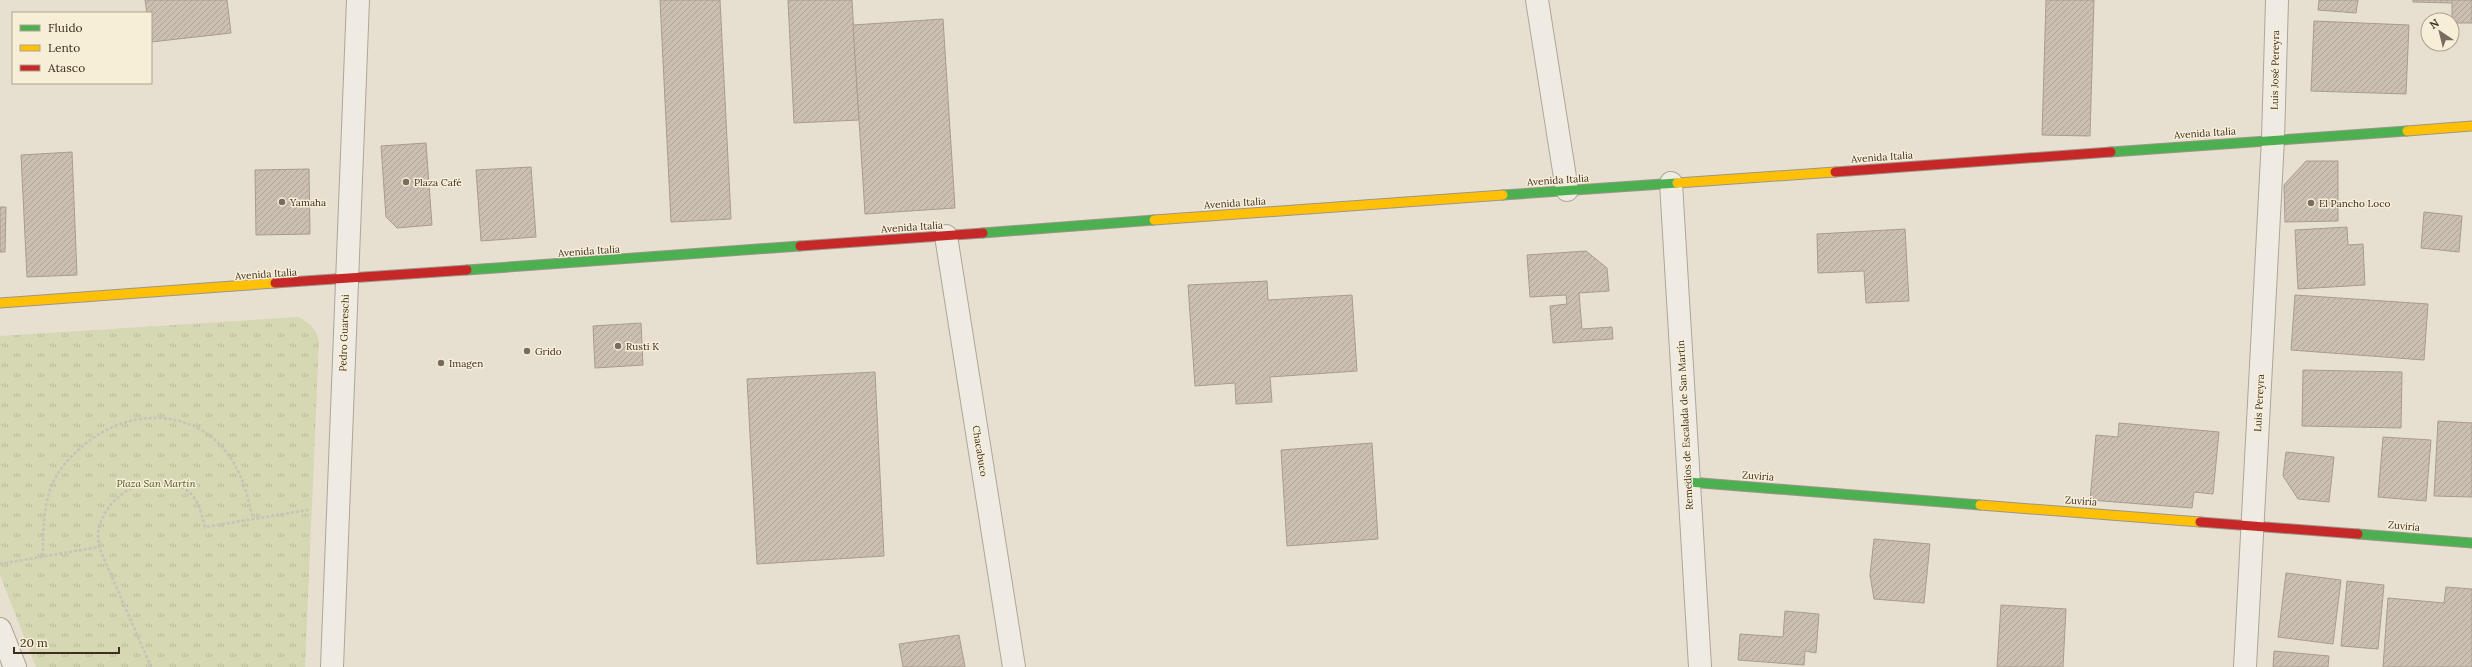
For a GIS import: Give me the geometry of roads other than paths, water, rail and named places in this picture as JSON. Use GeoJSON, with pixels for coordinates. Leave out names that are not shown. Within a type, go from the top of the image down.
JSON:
{"type":"FeatureCollection","features":[{"type":"Feature","properties":{"kind":"street","name":"Pedro Guareschi"},"geometry":{"type":"LineString","coordinates":[[332,667],[358,0]]}},
{"type":"Feature","properties":{"kind":"street"},"geometry":{"type":"LineString","coordinates":[[1537,0],[1567,190]]}},
{"type":"Feature","properties":{"kind":"street","name":"Luis José Pereyra"},"geometry":{"type":"LineString","coordinates":[[2273,140],[2277,0]]}},
{"type":"Feature","properties":{"kind":"street","name":"Avenida Italia"},"geometry":{"type":"LineString","coordinates":[[0,303],[2472,126]]}},
{"type":"Feature","properties":{"kind":"street","name":"Luis Pereyra"},"geometry":{"type":"LineString","coordinates":[[2245,667],[2273,140]]}},
{"type":"Feature","properties":{"kind":"street","name":"Remedios de Escalada de San Martín"},"geometry":{"type":"LineString","coordinates":[[1671,184],[1700,667]]}},
{"type":"Feature","properties":{"kind":"street","name":"Chacabuco"},"geometry":{"type":"LineString","coordinates":[[946,236],[1014,667]]}},
{"type":"Feature","properties":{"kind":"street","name":"Zuviría"},"geometry":{"type":"LineString","coordinates":[[1689,482],[2472,543]]}},
{"type":"Feature","properties":{"kind":"street"},"geometry":{"type":"LineString","coordinates":[[0,629],[15,667]]}},
{"type":"Feature","properties":{"kind":"place","name":"Plaza Café"},"geometry":{"type":"Point","coordinates":[406,182]}},
{"type":"Feature","properties":{"kind":"place","name":"Yamaha"},"geometry":{"type":"Point","coordinates":[282,202]}},
{"type":"Feature","properties":{"kind":"place","name":"El Pancho Loco"},"geometry":{"type":"Point","coordinates":[2311,203]}},
{"type":"Feature","properties":{"kind":"place","name":"Rusti K"},"geometry":{"type":"Point","coordinates":[618,346]}},
{"type":"Feature","properties":{"kind":"place","name":"Grido"},"geometry":{"type":"Point","coordinates":[527,351]}},
{"type":"Feature","properties":{"kind":"place","name":"Imagen"},"geometry":{"type":"Point","coordinates":[441,363]}},
{"type":"Feature","properties":{"kind":"park label","name":"Plaza San Martín"},"geometry":{"type":"Point","coordinates":[156,483]}}]}
